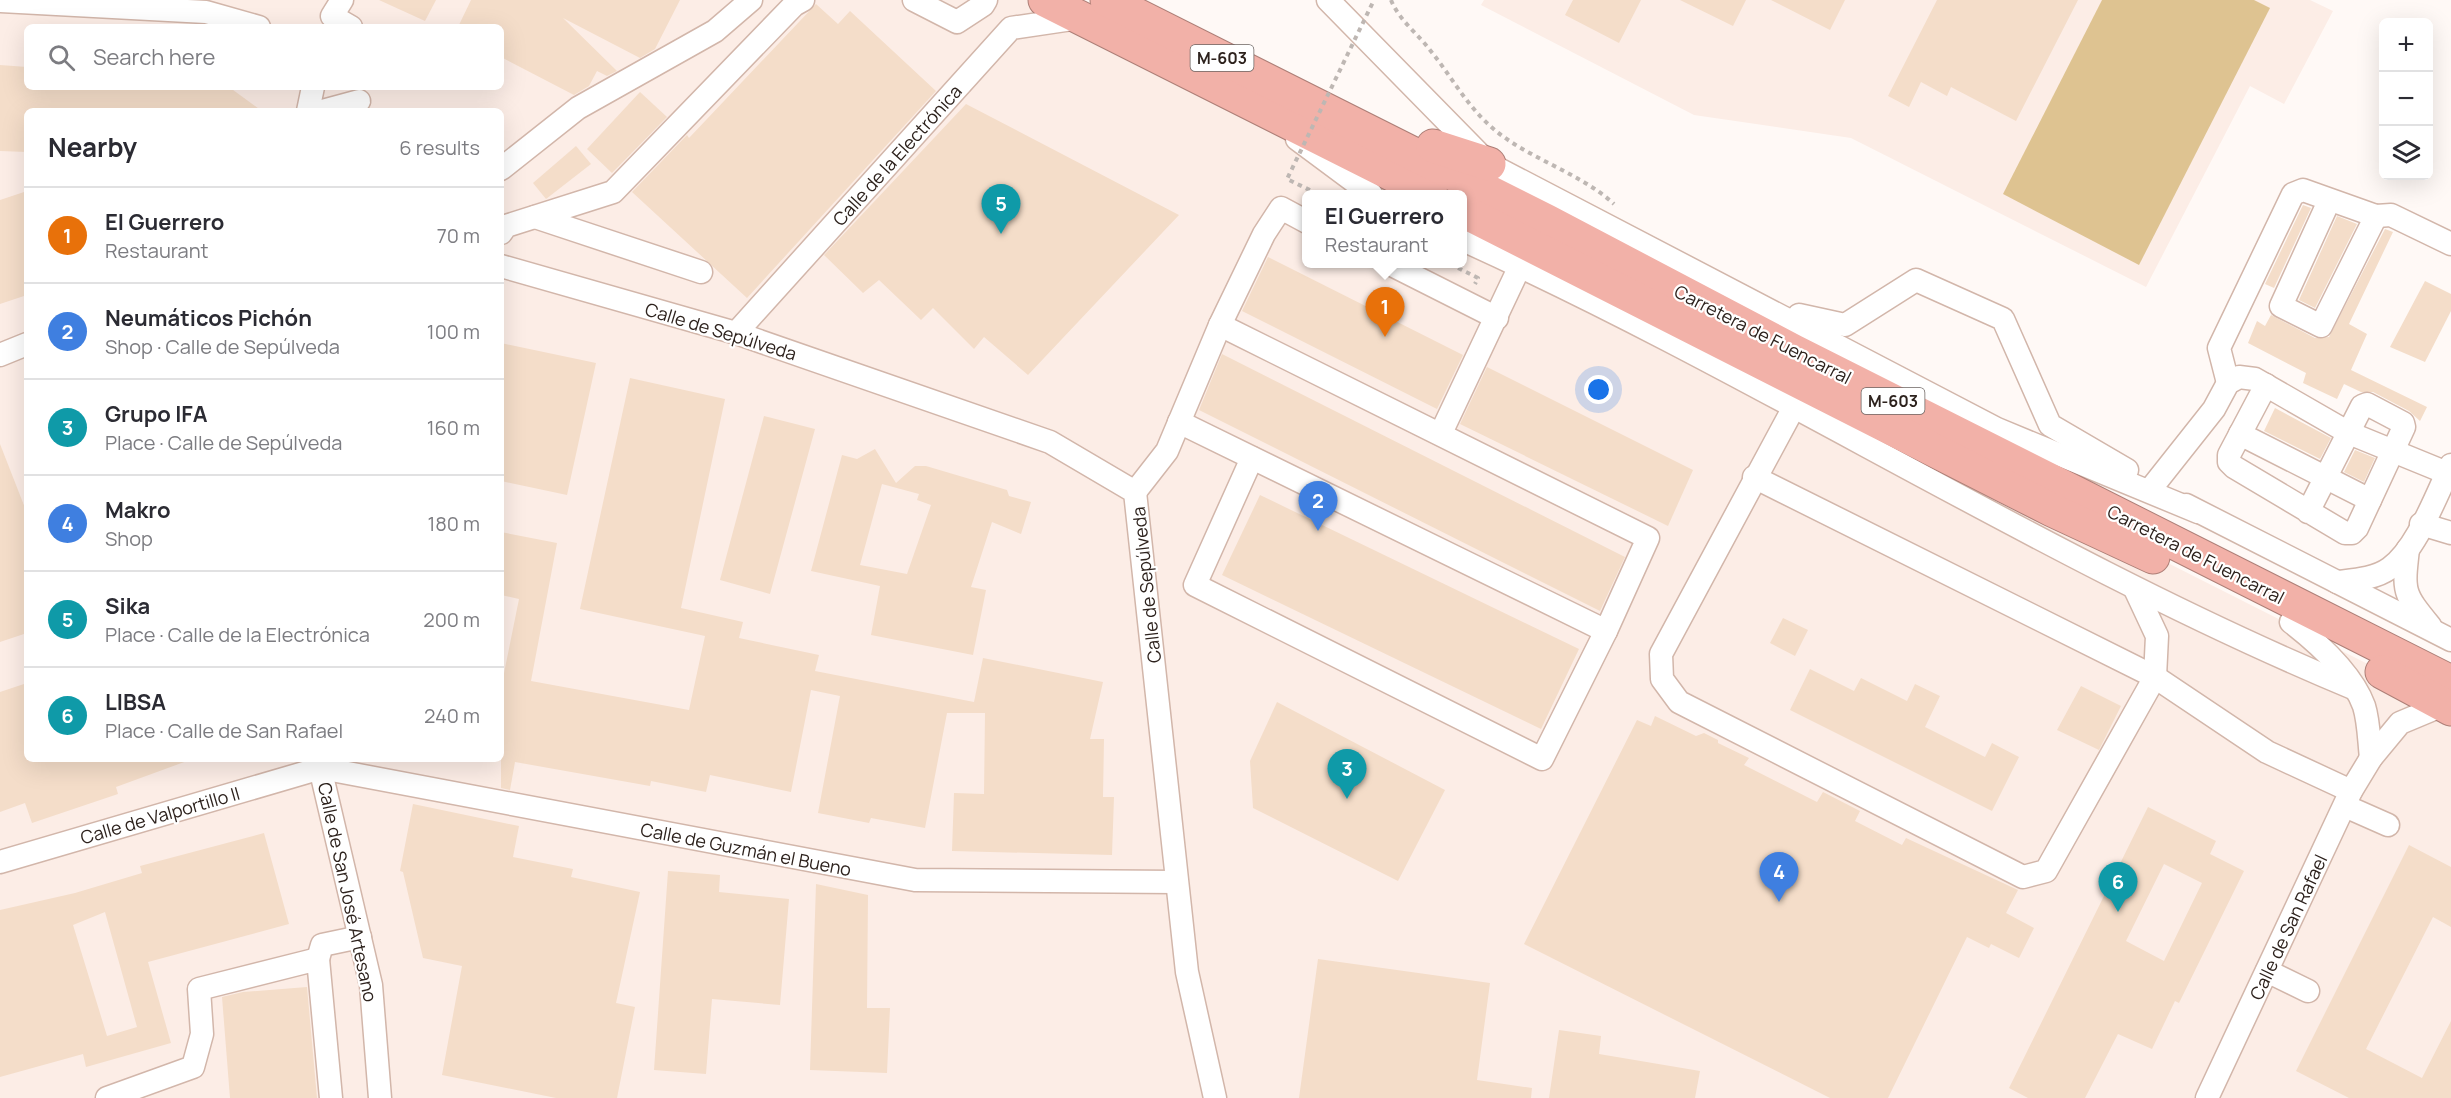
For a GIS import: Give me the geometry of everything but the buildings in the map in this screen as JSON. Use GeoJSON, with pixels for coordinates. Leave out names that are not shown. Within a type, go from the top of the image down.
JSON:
{"type":"FeatureCollection","features":[{"type":"Feature","properties":{"kind":"highway","name":"M-603"},"geometry":{"type":"LineString","coordinates":[[1045,0],[1421,190]]}},
{"type":"Feature","properties":{"kind":"highway","name":"Carretera de Fuencarral"},"geometry":{"type":"LineString","coordinates":[[1107,0],[1547,221],[2448,699]]}},
{"type":"Feature","properties":{"kind":"highway"},"geometry":{"type":"LineString","coordinates":[[1336,116],[1489,164]]}},
{"type":"Feature","properties":{"kind":"highway","name":"Carretera de Fuencarral"},"geometry":{"type":"LineString","coordinates":[[1467,213],[2052,510],[2291,622],[2448,699]]}},
{"type":"Feature","properties":{"kind":"street"},"geometry":{"type":"LineString","coordinates":[[342,0],[332,16],[346,24]]}},
{"type":"Feature","properties":{"kind":"street"},"geometry":{"type":"LineString","coordinates":[[504,167],[578,108],[714,31],[751,0]]}},
{"type":"Feature","properties":{"kind":"street"},"geometry":{"type":"LineString","coordinates":[[504,228],[613,192],[795,5],[803,0]]}},
{"type":"Feature","properties":{"kind":"street"},"geometry":{"type":"LineString","coordinates":[[914,0],[957,22],[983,5],[986,0]]}},
{"type":"Feature","properties":{"kind":"street"},"geometry":{"type":"LineString","coordinates":[[1328,0],[1489,164],[1771,309],[1997,429],[2198,512]]}},
{"type":"Feature","properties":{"kind":"street"},"geometry":{"type":"LineString","coordinates":[[0,1],[206,12],[248,24]]}},
{"type":"Feature","properties":{"kind":"street","name":"Calle de la Electrónica"},"geometry":{"type":"LineString","coordinates":[[736,333],[1011,27],[1079,18]]}},
{"type":"Feature","properties":{"kind":"street"},"geometry":{"type":"LineString","coordinates":[[309,108],[312,90]]}},
{"type":"Feature","properties":{"kind":"street"},"geometry":{"type":"LineString","coordinates":[[332,108],[358,100]]}},
{"type":"Feature","properties":{"kind":"street"},"geometry":{"type":"LineString","coordinates":[[1248,102],[1364,190]]}},
{"type":"Feature","properties":{"kind":"street"},"geometry":{"type":"LineString","coordinates":[[2228,383],[2219,348],[2293,194],[2303,190],[2376,216],[2391,215],[2451,244]]}},
{"type":"Feature","properties":{"kind":"street"},"geometry":{"type":"LineString","coordinates":[[2329,201],[2281,306],[2321,326],[2376,216]]}},
{"type":"Feature","properties":{"kind":"street"},"geometry":{"type":"LineString","coordinates":[[1135,492],[1167,451],[1220,325],[1264,234],[1281,208],[1302,219]]}},
{"type":"Feature","properties":{"kind":"street"},"geometry":{"type":"LineString","coordinates":[[534,217],[701,272]]}},
{"type":"Feature","properties":{"kind":"street"},"geometry":{"type":"LineString","coordinates":[[1467,242],[1520,266],[1794,406],[2135,589],[2353,688]]}},
{"type":"Feature","properties":{"kind":"street"},"geometry":{"type":"LineString","coordinates":[[1442,433],[1520,266]]}},
{"type":"Feature","properties":{"kind":"street","name":"Calle de Sepúlveda"},"geometry":{"type":"LineString","coordinates":[[504,267],[736,333],[1050,442],[1135,492],[1187,972],[1215,1098]]}},
{"type":"Feature","properties":{"kind":"street"},"geometry":{"type":"LineString","coordinates":[[1398,268],[1497,318]]}},
{"type":"Feature","properties":{"kind":"street"},"geometry":{"type":"LineString","coordinates":[[1771,309],[1845,325],[1916,280],[2003,319],[2050,425],[2198,512],[2443,636]]}},
{"type":"Feature","properties":{"kind":"street"},"geometry":{"type":"LineString","coordinates":[[1220,325],[1442,433],[1648,538],[1606,631],[1542,759],[1195,585],[1252,458]]}},
{"type":"Feature","properties":{"kind":"street"},"geometry":{"type":"LineString","coordinates":[[0,355],[24,345]]}},
{"type":"Feature","properties":{"kind":"street"},"geometry":{"type":"LineString","coordinates":[[2153,486],[2214,410],[2228,383],[2239,377],[2255,379],[2349,433],[2449,469],[2408,549],[2390,569],[2364,579],[2337,582]]}},
{"type":"Feature","properties":{"kind":"street"},"geometry":{"type":"LineString","coordinates":[[2266,385],[2229,455],[2229,462],[2308,512],[2345,533],[2352,533],[2357,528],[2393,450],[2404,432],[2403,423],[2367,404],[2358,410],[2349,433],[2308,512]]}},
{"type":"Feature","properties":{"kind":"street"},"geometry":{"type":"LineString","coordinates":[[1794,406],[1661,654],[1662,679],[1679,702],[2023,877],[2046,871],[2155,677],[2157,636],[2135,589]]}},
{"type":"Feature","properties":{"kind":"street"},"geometry":{"type":"LineString","coordinates":[[1179,422],[1606,631]]}},
{"type":"Feature","properties":{"kind":"street"},"geometry":{"type":"LineString","coordinates":[[2240,434],[2370,500]]}},
{"type":"Feature","properties":{"kind":"street"},"geometry":{"type":"LineString","coordinates":[[1916,472],[2052,510]]}},
{"type":"Feature","properties":{"kind":"street"},"geometry":{"type":"LineString","coordinates":[[1754,477],[2155,677],[2266,752],[2348,798],[2388,825]]}},
{"type":"Feature","properties":{"kind":"street"},"geometry":{"type":"LineString","coordinates":[[2421,524],[2451,533]]}},
{"type":"Feature","properties":{"kind":"street"},"geometry":{"type":"LineString","coordinates":[[2408,549],[2405,573],[2407,597],[2443,636]]}},
{"type":"Feature","properties":{"kind":"street"},"geometry":{"type":"LineString","coordinates":[[2291,622],[2317,642],[2337,663],[2353,688],[2363,705],[2371,758]]}},
{"type":"Feature","properties":{"kind":"street","name":"Calle de San Rafael"},"geometry":{"type":"LineString","coordinates":[[2207,1098],[2348,798],[2371,758],[2400,723],[2448,699]]}},
{"type":"Feature","properties":{"kind":"street","name":"Calle de Guzmán el Bueno"},"geometry":{"type":"LineString","coordinates":[[320,763],[915,880],[1176,882]]}},
{"type":"Feature","properties":{"kind":"street","name":"Calle de Valportillo II"},"geometry":{"type":"LineString","coordinates":[[0,861],[320,763]]}},
{"type":"Feature","properties":{"kind":"street","name":"Calle de San José Artesano"},"geometry":{"type":"LineString","coordinates":[[320,763],[371,985],[380,1098]]}},
{"type":"Feature","properties":{"kind":"street"},"geometry":{"type":"LineString","coordinates":[[331,1098],[318,959],[322,945],[360,937]]}},
{"type":"Feature","properties":{"kind":"street"},"geometry":{"type":"LineString","coordinates":[[107,1098],[193,1067],[202,1034],[199,988],[318,959]]}},
{"type":"Feature","properties":{"kind":"street"},"geometry":{"type":"LineString","coordinates":[[2267,971],[2308,992]]}},
{"type":"Feature","properties":{"kind":"path"},"geometry":{"type":"LineString","coordinates":[[1308,190],[1287,179],[1374,0]]}},
{"type":"Feature","properties":{"kind":"path"},"geometry":{"type":"LineString","coordinates":[[1391,0],[1396,13],[1425,44],[1484,120],[1518,145],[1596,188],[1617,207]]}},
{"type":"Feature","properties":{"kind":"shaded area"},"geometry":{"type":"Polygon","coordinates":[[[0,0],[1051,0],[1429,190],[1302,190],[1302,268],[1467,268],[1467,209],[2451,706],[2451,1098],[0,1098],[0,0]]]}},
{"type":"Feature","properties":{"kind":"shaded area"},"geometry":{"type":"Polygon","coordinates":[[[1484,0],[2310,0],[2333,11],[2284,104],[2250,86],[2146,287],[1851,138],[1694,115],[1481,5],[1484,0]]]}},
{"type":"Feature","properties":{"kind":"shaded area"},"geometry":{"type":"Polygon","coordinates":[[[2102,0],[2254,0],[2270,8],[2139,265],[2003,194],[2102,0]]]}},
{"type":"Feature","properties":{"kind":"place","name":"Sika"},"geometry":{"type":"Point","coordinates":[1001,234]}},
{"type":"Feature","properties":{"kind":"place","name":"El Guerrero"},"geometry":{"type":"Point","coordinates":[1385,337]}},
{"type":"Feature","properties":{"kind":"place","name":"Neumáticos Pichón"},"geometry":{"type":"Point","coordinates":[1318,531]}},
{"type":"Feature","properties":{"kind":"place","name":"Grupo IFA"},"geometry":{"type":"Point","coordinates":[1347,799]}},
{"type":"Feature","properties":{"kind":"place","name":"Makro"},"geometry":{"type":"Point","coordinates":[1779,902]}},
{"type":"Feature","properties":{"kind":"place","name":"LIBSA"},"geometry":{"type":"Point","coordinates":[2118,912]}}]}
